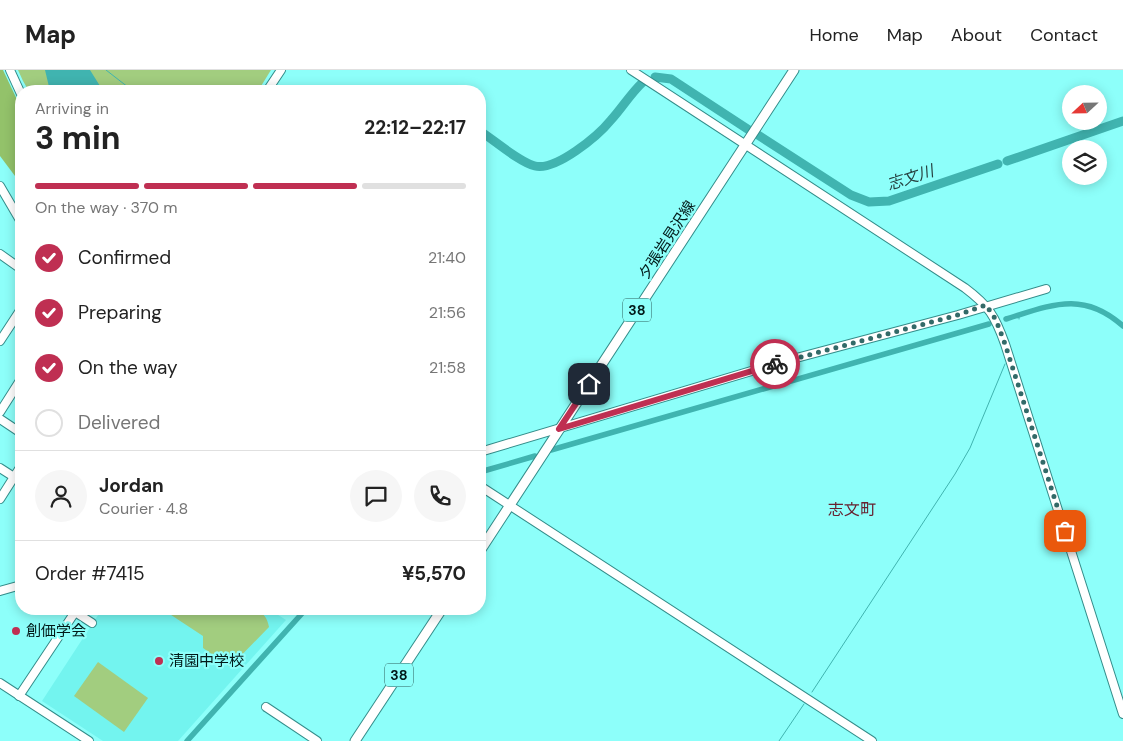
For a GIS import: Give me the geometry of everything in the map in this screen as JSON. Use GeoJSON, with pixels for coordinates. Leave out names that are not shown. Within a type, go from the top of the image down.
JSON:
{"type":"FeatureCollection","features":[{"type":"Feature","properties":{"kind":"main road","name":"夕張岩見沢線"},"geometry":{"type":"LineString","coordinates":[[486,541],[794,70]]}},
{"type":"Feature","properties":{"kind":"main road","name":"38"},"geometry":{"type":"LineString","coordinates":[[355,741],[438,615]]}},
{"type":"Feature","properties":{"kind":"street"},"geometry":{"type":"LineString","coordinates":[[10,70],[17,85]]}},
{"type":"Feature","properties":{"kind":"street"},"geometry":{"type":"LineString","coordinates":[[271,85],[281,70]]}},
{"type":"Feature","properties":{"kind":"street"},"geometry":{"type":"LineString","coordinates":[[630,70],[965,288],[986,305],[996,320],[1005,344],[1123,714]]}},
{"type":"Feature","properties":{"kind":"street"},"geometry":{"type":"LineString","coordinates":[[0,186],[15,212]]}},
{"type":"Feature","properties":{"kind":"street"},"geometry":{"type":"LineString","coordinates":[[0,254],[15,265]]}},
{"type":"Feature","properties":{"kind":"street"},"geometry":{"type":"LineString","coordinates":[[486,450],[785,361],[958,315],[986,305],[1046,289]]}},
{"type":"Feature","properties":{"kind":"street"},"geometry":{"type":"LineString","coordinates":[[1,338],[15,318]]}},
{"type":"Feature","properties":{"kind":"street"},"geometry":{"type":"LineString","coordinates":[[0,412],[15,388]]}},
{"type":"Feature","properties":{"kind":"street"},"geometry":{"type":"LineString","coordinates":[[0,419],[15,429]]}},
{"type":"Feature","properties":{"kind":"street"},"geometry":{"type":"LineString","coordinates":[[0,468],[14,478],[0,499]]}},
{"type":"Feature","properties":{"kind":"street"},"geometry":{"type":"LineString","coordinates":[[486,490],[872,741]]}},
{"type":"Feature","properties":{"kind":"street"},"geometry":{"type":"LineString","coordinates":[[0,591],[15,587]]}},
{"type":"Feature","properties":{"kind":"street"},"geometry":{"type":"LineString","coordinates":[[19,696],[73,615]]}},
{"type":"Feature","properties":{"kind":"street"},"geometry":{"type":"LineString","coordinates":[[79,615],[92,624]]}},
{"type":"Feature","properties":{"kind":"street"},"geometry":{"type":"LineString","coordinates":[[0,683],[89,741]]}},
{"type":"Feature","properties":{"kind":"street"},"geometry":{"type":"LineString","coordinates":[[266,707],[317,741]]}},
{"type":"Feature","properties":{"kind":"shaded area"},"geometry":{"type":"Polygon","coordinates":[[[45,70],[90,70],[99,85],[49,85],[45,70]]]}},
{"type":"Feature","properties":{"kind":"shaded area","name":"清園中学校"},"geometry":{"type":"Polygon","coordinates":[[[98,615],[278,615],[286,620],[178,741],[103,741],[42,701],[98,615]]]}},
{"type":"Feature","properties":{"kind":"green space"},"geometry":{"type":"Polygon","coordinates":[[[0,70],[3,70],[15,95],[15,176],[0,156],[0,70]]]}},
{"type":"Feature","properties":{"kind":"green space"},"geometry":{"type":"Polygon","coordinates":[[[18,70],[271,70],[262,85],[25,85],[18,70]]]}},
{"type":"Feature","properties":{"kind":"green space"},"geometry":{"type":"Polygon","coordinates":[[[171,615],[264,615],[269,627],[230,667],[203,648],[203,636],[171,615]]]}},
{"type":"Feature","properties":{"kind":"green space"},"geometry":{"type":"Polygon","coordinates":[[[98,662],[148,698],[124,732],[74,696],[98,662]]]}},
{"type":"Feature","properties":{"kind":"waterway"},"geometry":{"type":"LineString","coordinates":[[106,70],[125,85]]}},
{"type":"Feature","properties":{"kind":"waterway","name":"志文川"},"geometry":{"type":"LineString","coordinates":[[655,77],[671,79],[749,130]]}},
{"type":"Feature","properties":{"kind":"waterway","name":"志文川"},"geometry":{"type":"LineString","coordinates":[[486,135],[514,156],[529,164],[544,166],[554,163],[576,151],[597,135],[643,82]]}},
{"type":"Feature","properties":{"kind":"waterway","name":"志文川"},"geometry":{"type":"LineString","coordinates":[[1007,161],[1123,121]]}},
{"type":"Feature","properties":{"kind":"waterway","name":"志文川"},"geometry":{"type":"LineString","coordinates":[[758,135],[851,195],[869,202],[889,201],[998,164]]}},
{"type":"Feature","properties":{"kind":"waterway"},"geometry":{"type":"LineString","coordinates":[[1006,319],[1052,306],[1080,304],[1108,315],[1123,326]]}},
{"type":"Feature","properties":{"kind":"waterway"},"geometry":{"type":"LineString","coordinates":[[551,450],[989,324]]}},
{"type":"Feature","properties":{"kind":"waterway"},"geometry":{"type":"LineString","coordinates":[[812,692],[955,474],[970,448],[1005,364]]}},
{"type":"Feature","properties":{"kind":"waterway"},"geometry":{"type":"LineString","coordinates":[[486,470],[535,456]]}},
{"type":"Feature","properties":{"kind":"waterway"},"geometry":{"type":"LineString","coordinates":[[187,741],[301,615]]}},
{"type":"Feature","properties":{"kind":"waterway"},"geometry":{"type":"LineString","coordinates":[[779,741],[804,704]]}},
{"type":"Feature","properties":{"kind":"way so far"},"geometry":{"type":"LineString","coordinates":[[775,364],[958,315],[986,305],[996,320],[1005,344],[1065,531]]}},
{"type":"Feature","properties":{"kind":"place","name":"創価学会"},"geometry":{"type":"Point","coordinates":[16,631]}},
{"type":"Feature","properties":{"kind":"place","name":"清園中学校"},"geometry":{"type":"Point","coordinates":[159,661]}},
{"type":"Feature","properties":{"kind":"district","name":"志文町"},"geometry":{"type":"Point","coordinates":[852,509]}},
{"type":"Feature","properties":{"kind":"route"},"geometry":{"type":"LineString","coordinates":[[589,384],[559,429],[775,364]]}}]}
